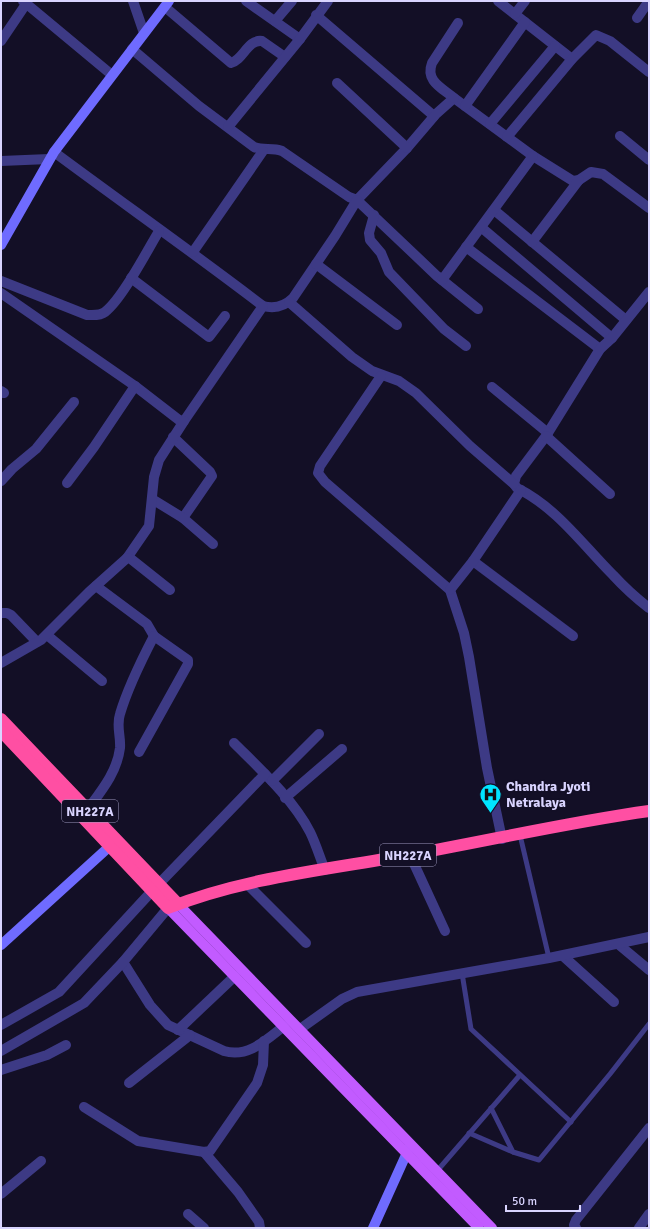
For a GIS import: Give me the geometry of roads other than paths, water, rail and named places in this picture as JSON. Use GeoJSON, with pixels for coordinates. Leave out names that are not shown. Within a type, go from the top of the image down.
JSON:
{"type":"FeatureCollection","features":[{"type":"Feature","properties":{"kind":"highway","name":"NH227A"},"geometry":{"type":"LineString","coordinates":[[2,725],[88,809],[173,906],[220,890],[247,884],[520,835],[614,816],[649,811]]}},
{"type":"Feature","properties":{"kind":"highway","name":"NH227A"},"geometry":{"type":"LineString","coordinates":[[2,725],[110,846],[155,887]]}},
{"type":"Feature","properties":{"kind":"main road"},"geometry":{"type":"LineString","coordinates":[[1,245],[52,156],[167,4]]}},
{"type":"Feature","properties":{"kind":"main road"},"geometry":{"type":"LineString","coordinates":[[1,945],[110,846]]}},
{"type":"Feature","properties":{"kind":"main road"},"geometry":{"type":"LineString","coordinates":[[173,906],[235,976],[284,1026],[409,1149],[437,1171],[492,1228]]}},
{"type":"Feature","properties":{"kind":"main road"},"geometry":{"type":"LineString","coordinates":[[173,906],[300,1029],[479,1228]]}},
{"type":"Feature","properties":{"kind":"main road"},"geometry":{"type":"LineString","coordinates":[[373,1228],[409,1149]]}},
{"type":"Feature","properties":{"kind":"street"},"geometry":{"type":"LineString","coordinates":[[133,1],[144,33]]}},
{"type":"Feature","properties":{"kind":"street"},"geometry":{"type":"LineString","coordinates":[[246,1],[300,39]]}},
{"type":"Feature","properties":{"kind":"street"},"geometry":{"type":"LineString","coordinates":[[275,21],[292,1]]}},
{"type":"Feature","properties":{"kind":"street"},"geometry":{"type":"LineString","coordinates":[[228,127],[300,39],[316,15],[328,1]]}},
{"type":"Feature","properties":{"kind":"street"},"geometry":{"type":"LineString","coordinates":[[498,1],[572,59]]}},
{"type":"Feature","properties":{"kind":"street"},"geometry":{"type":"LineString","coordinates":[[515,14],[525,1]]}},
{"type":"Feature","properties":{"kind":"street"},"geometry":{"type":"LineString","coordinates":[[637,18],[649,2]]}},
{"type":"Feature","properties":{"kind":"street"},"geometry":{"type":"LineString","coordinates":[[1,41],[24,3],[112,75]]}},
{"type":"Feature","properties":{"kind":"street"},"geometry":{"type":"LineString","coordinates":[[167,4],[231,63],[236,62],[253,42],[258,40],[262,41],[285,57]]}},
{"type":"Feature","properties":{"kind":"street"},"geometry":{"type":"LineString","coordinates":[[316,15],[434,116]]}},
{"type":"Feature","properties":{"kind":"street"},"geometry":{"type":"LineString","coordinates":[[465,106],[525,22]]}},
{"type":"Feature","properties":{"kind":"street"},"geometry":{"type":"LineString","coordinates":[[458,23],[432,63],[429,70],[430,76],[454,98],[534,156],[573,181],[579,180]]}},
{"type":"Feature","properties":{"kind":"street"},"geometry":{"type":"LineString","coordinates":[[508,137],[572,59],[590,39],[596,35],[600,35],[610,40],[649,72]]}},
{"type":"Feature","properties":{"kind":"street"},"geometry":{"type":"LineString","coordinates":[[490,124],[555,46]]}},
{"type":"Feature","properties":{"kind":"street"},"geometry":{"type":"LineString","coordinates":[[132,49],[199,106],[254,147],[263,151],[276,148],[282,151],[349,197],[357,200],[442,280],[478,309]]}},
{"type":"Feature","properties":{"kind":"street"},"geometry":{"type":"LineString","coordinates":[[337,83],[407,148]]}},
{"type":"Feature","properties":{"kind":"street"},"geometry":{"type":"LineString","coordinates":[[1,161],[52,156],[159,231],[193,252],[263,306],[277,308],[289,302],[316,264],[357,200],[407,148],[434,116],[454,98]]}},
{"type":"Feature","properties":{"kind":"street"},"geometry":{"type":"LineString","coordinates":[[620,136],[649,160]]}},
{"type":"Feature","properties":{"kind":"street"},"geometry":{"type":"LineString","coordinates":[[193,252],[263,151]]}},
{"type":"Feature","properties":{"kind":"street"},"geometry":{"type":"LineString","coordinates":[[442,280],[534,156]]}},
{"type":"Feature","properties":{"kind":"street"},"geometry":{"type":"LineString","coordinates":[[532,242],[579,180],[592,172],[603,174],[649,208]]}},
{"type":"Feature","properties":{"kind":"street"},"geometry":{"type":"LineString","coordinates":[[494,210],[626,320]]}},
{"type":"Feature","properties":{"kind":"street"},"geometry":{"type":"LineString","coordinates":[[374,215],[370,240],[381,253],[389,272],[444,329],[466,346]]}},
{"type":"Feature","properties":{"kind":"street"},"geometry":{"type":"LineString","coordinates":[[482,228],[612,338]]}},
{"type":"Feature","properties":{"kind":"street"},"geometry":{"type":"LineString","coordinates":[[1,281],[87,315],[97,315],[104,312],[112,305],[131,278],[159,231]]}},
{"type":"Feature","properties":{"kind":"street"},"geometry":{"type":"LineString","coordinates":[[466,247],[600,350]]}},
{"type":"Feature","properties":{"kind":"street"},"geometry":{"type":"LineString","coordinates":[[316,264],[397,325]]}},
{"type":"Feature","properties":{"kind":"street"},"geometry":{"type":"LineString","coordinates":[[131,278],[209,337],[225,316]]}},
{"type":"Feature","properties":{"kind":"street"},"geometry":{"type":"LineString","coordinates":[[1,293],[135,386],[179,420],[184,421]]}},
{"type":"Feature","properties":{"kind":"street"},"geometry":{"type":"LineString","coordinates":[[450,590],[473,561],[518,487],[516,476],[547,435],[600,350],[648,297]]}},
{"type":"Feature","properties":{"kind":"street"},"geometry":{"type":"LineString","coordinates":[[289,302],[352,357],[372,371],[382,376],[399,381],[416,393],[470,446],[518,487],[546,505],[612,574],[649,608]]}},
{"type":"Feature","properties":{"kind":"street"},"geometry":{"type":"LineString","coordinates":[[1,663],[47,635],[96,586],[128,558],[149,526],[156,469],[159,460],[173,437],[263,306]]}},
{"type":"Feature","properties":{"kind":"street"},"geometry":{"type":"LineString","coordinates":[[382,376],[320,466],[318,473],[325,482],[450,590],[464,633],[469,656],[486,768],[502,838]]}},
{"type":"Feature","properties":{"kind":"street"},"geometry":{"type":"LineString","coordinates":[[67,483],[94,447],[135,386]]}},
{"type":"Feature","properties":{"kind":"street"},"geometry":{"type":"LineString","coordinates":[[492,387],[547,435],[610,494]]}},
{"type":"Feature","properties":{"kind":"street"},"geometry":{"type":"LineString","coordinates":[[1,481],[12,469],[36,449],[74,402]]}},
{"type":"Feature","properties":{"kind":"street"},"geometry":{"type":"LineString","coordinates":[[173,437],[210,472],[212,476],[183,518]]}},
{"type":"Feature","properties":{"kind":"street"},"geometry":{"type":"LineString","coordinates":[[152,499],[183,518],[213,544]]}},
{"type":"Feature","properties":{"kind":"street"},"geometry":{"type":"LineString","coordinates":[[128,558],[170,590]]}},
{"type":"Feature","properties":{"kind":"street"},"geometry":{"type":"LineString","coordinates":[[473,561],[573,636]]}},
{"type":"Feature","properties":{"kind":"street"},"geometry":{"type":"LineString","coordinates":[[96,586],[147,624],[154,636],[186,656],[188,664],[139,752]]}},
{"type":"Feature","properties":{"kind":"street"},"geometry":{"type":"LineString","coordinates":[[1,613],[3,612],[11,615],[37,642]]}},
{"type":"Feature","properties":{"kind":"street"},"geometry":{"type":"LineString","coordinates":[[47,635],[102,681]]}},
{"type":"Feature","properties":{"kind":"street"},"geometry":{"type":"LineString","coordinates":[[88,809],[114,772],[120,748],[118,723],[120,715],[136,672],[154,636]]}},
{"type":"Feature","properties":{"kind":"street"},"geometry":{"type":"LineString","coordinates":[[272,781],[318,734]]}},
{"type":"Feature","properties":{"kind":"street"},"geometry":{"type":"LineString","coordinates":[[234,743],[272,781],[286,798],[310,832],[325,870]]}},
{"type":"Feature","properties":{"kind":"street"},"geometry":{"type":"LineString","coordinates":[[286,798],[342,749]]}},
{"type":"Feature","properties":{"kind":"street"},"geometry":{"type":"LineString","coordinates":[[1,1025],[59,992],[155,887],[264,774]]}},
{"type":"Feature","properties":{"kind":"street"},"geometry":{"type":"LineString","coordinates":[[410,855],[445,931]]}},
{"type":"Feature","properties":{"kind":"street"},"geometry":{"type":"LineString","coordinates":[[247,884],[306,943]]}},
{"type":"Feature","properties":{"kind":"street"},"geometry":{"type":"LineString","coordinates":[[1,1051],[84,1003],[173,906]]}},
{"type":"Feature","properties":{"kind":"street"},"geometry":{"type":"LineString","coordinates":[[300,1029],[342,999],[357,992],[563,956],[649,938]]}},
{"type":"Feature","properties":{"kind":"street"},"geometry":{"type":"LineString","coordinates":[[618,944],[649,970]]}},
{"type":"Feature","properties":{"kind":"street"},"geometry":{"type":"LineString","coordinates":[[563,956],[614,1002]]}},
{"type":"Feature","properties":{"kind":"street"},"geometry":{"type":"LineString","coordinates":[[123,962],[150,1005],[168,1025],[234,1054],[242,1052],[264,1041],[284,1026]]}},
{"type":"Feature","properties":{"kind":"street"},"geometry":{"type":"LineString","coordinates":[[178,1030],[235,976]]}},
{"type":"Feature","properties":{"kind":"street"},"geometry":{"type":"LineString","coordinates":[[129,1083],[190,1035]]}},
{"type":"Feature","properties":{"kind":"street"},"geometry":{"type":"LineString","coordinates":[[84,1107],[138,1141],[204,1152],[212,1148],[257,1083],[263,1066],[264,1041]]}},
{"type":"Feature","properties":{"kind":"street"},"geometry":{"type":"LineString","coordinates":[[1,1070],[47,1055],[66,1045]]}},
{"type":"Feature","properties":{"kind":"street"},"geometry":{"type":"LineString","coordinates":[[576,1228],[574,1226],[576,1220],[649,1128]]}},
{"type":"Feature","properties":{"kind":"street"},"geometry":{"type":"LineString","coordinates":[[204,1152],[238,1192],[259,1222],[260,1228]]}},
{"type":"Feature","properties":{"kind":"street"},"geometry":{"type":"LineString","coordinates":[[1,1194],[41,1161]]}},
{"type":"Feature","properties":{"kind":"street"},"geometry":{"type":"LineString","coordinates":[[188,1214],[204,1228]]}},
{"type":"Feature","properties":{"kind":"street"},"geometry":{"type":"LineString","coordinates":[[639,1228],[649,1214]]}},
{"type":"Feature","properties":{"kind":"lane"},"geometry":{"type":"LineString","coordinates":[[520,835],[549,958]]}},
{"type":"Feature","properties":{"kind":"lane"},"geometry":{"type":"LineString","coordinates":[[462,973],[471,1029],[571,1122]]}},
{"type":"Feature","properties":{"kind":"lane"},"geometry":{"type":"LineString","coordinates":[[469,1134],[513,1152],[539,1160],[649,1024]]}},
{"type":"Feature","properties":{"kind":"lane"},"geometry":{"type":"LineString","coordinates":[[437,1171],[520,1075]]}},
{"type":"Feature","properties":{"kind":"lane"},"geometry":{"type":"LineString","coordinates":[[491,1108],[513,1152]]}},
{"type":"Feature","properties":{"kind":"place","name":"Chandra Jyoti Netralaya"},"geometry":{"type":"Point","coordinates":[490,814]}}]}
